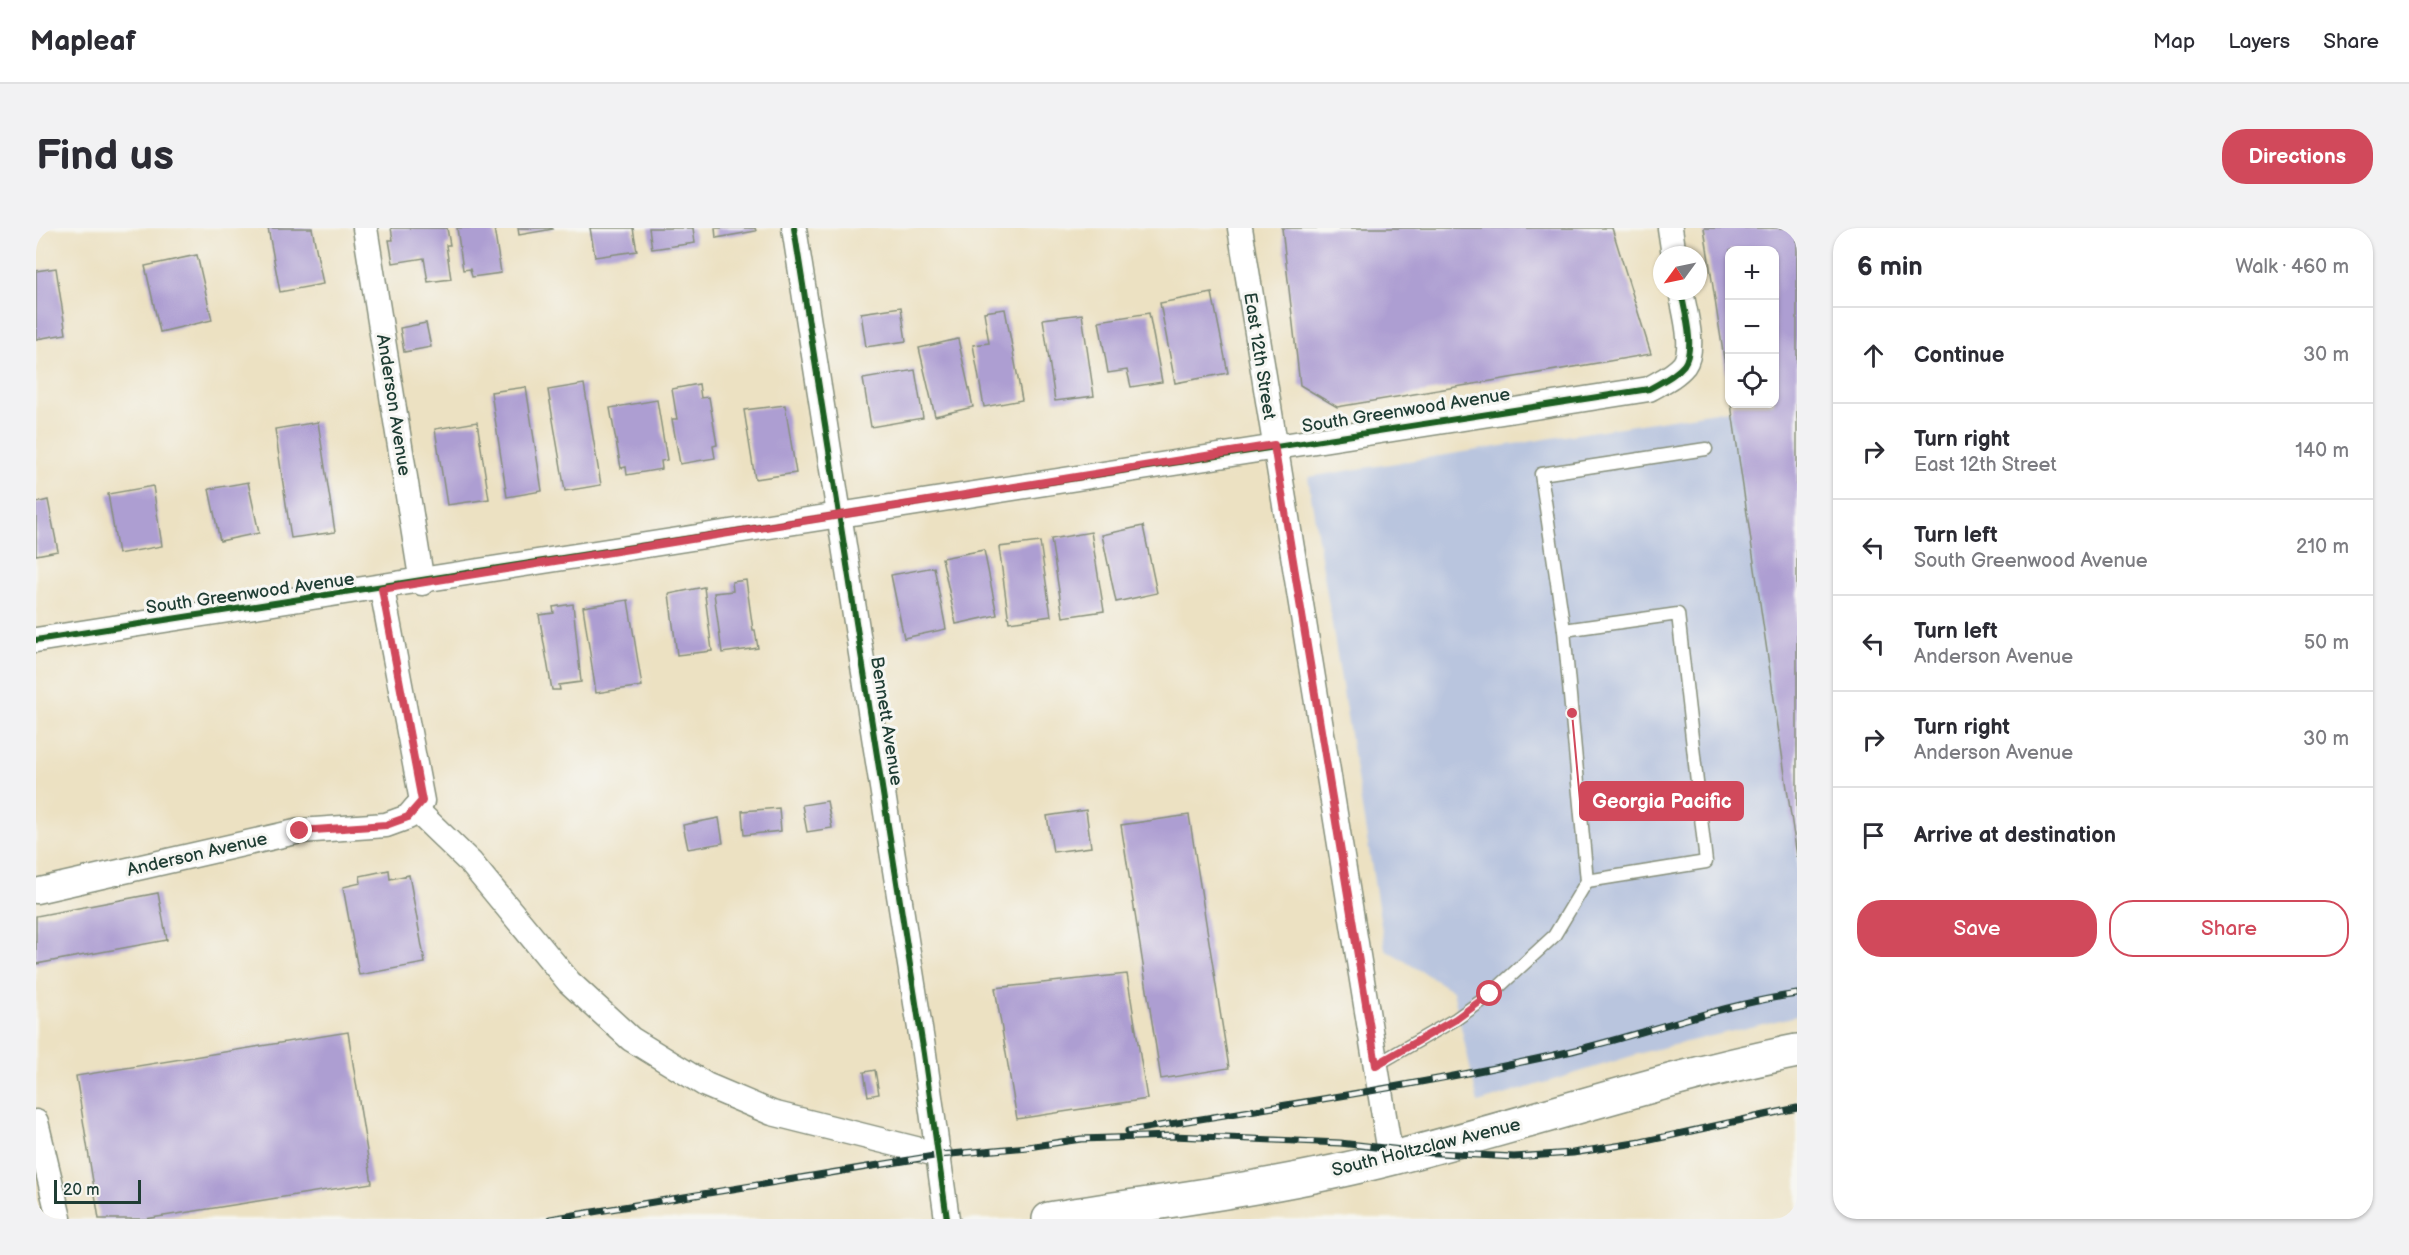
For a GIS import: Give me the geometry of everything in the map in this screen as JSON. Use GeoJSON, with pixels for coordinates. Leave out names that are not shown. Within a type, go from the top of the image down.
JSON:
{"type":"FeatureCollection","features":[{"type":"Feature","properties":{"kind":"main road","name":"South Holtzclaw Avenue"},"geometry":{"type":"LineString","coordinates":[[1049,1219],[1251,1187],[1391,1159],[1658,1086],[1797,1051]]}},
{"type":"Feature","properties":{"kind":"street","name":"Anderson Avenue"},"geometry":{"type":"LineString","coordinates":[[365,228],[422,583]]}},
{"type":"Feature","properties":{"kind":"street","name":"Bennett Avenue"},"geometry":{"type":"LineString","coordinates":[[794,228],[940,1155],[947,1219]]}},
{"type":"Feature","properties":{"kind":"street","name":"East 12th Street"},"geometry":{"type":"LineString","coordinates":[[1240,228],[1391,1159]]}},
{"type":"Feature","properties":{"kind":"street"},"geometry":{"type":"LineString","coordinates":[[1670,228],[1673,246]]}},
{"type":"Feature","properties":{"kind":"street","name":"South Greenwood Avenue"},"geometry":{"type":"LineString","coordinates":[[36,640],[422,583],[1274,445],[1649,389],[1674,374],[1685,363],[1690,341],[1683,300]]}},
{"type":"Feature","properties":{"kind":"street"},"geometry":{"type":"LineString","coordinates":[[382,589],[422,801],[416,809],[471,863],[569,982],[631,1039],[706,1084],[772,1113],[940,1155]]}},
{"type":"Feature","properties":{"kind":"street","name":"Anderson Avenue"},"geometry":{"type":"LineString","coordinates":[[36,891],[300,831],[386,825],[408,817],[416,809]]}},
{"type":"Feature","properties":{"kind":"street"},"geometry":{"type":"LineString","coordinates":[[36,1122],[59,1218]]}},
{"type":"Feature","properties":{"kind":"lane"},"geometry":{"type":"LineString","coordinates":[[1376,1065],[1456,1019],[1490,994],[1554,936],[1587,881],[1564,630],[1541,474],[1706,449]]}},
{"type":"Feature","properties":{"kind":"lane"},"geometry":{"type":"LineString","coordinates":[[1564,630],[1678,614],[1706,862],[1587,881]]}},
{"type":"Feature","properties":{"kind":"shaded area"},"geometry":{"type":"Polygon","coordinates":[[[1797,399],[1797,1016],[1648,1051],[1478,1103],[1453,991],[1385,949],[1308,477],[1741,408],[1779,408],[1779,402],[1797,399]]]}},
{"type":"Feature","properties":{"kind":"building"},"geometry":{"type":"Polygon","coordinates":[[[268,228],[312,228],[323,284],[280,292],[268,228]]]}},
{"type":"Feature","properties":{"kind":"building"},"geometry":{"type":"Polygon","coordinates":[[[391,228],[447,228],[450,245],[446,245],[451,279],[428,282],[424,258],[393,263],[389,240],[393,240],[391,228]]]}},
{"type":"Feature","properties":{"kind":"building"},"geometry":{"type":"Polygon","coordinates":[[[457,228],[494,228],[501,273],[472,277],[470,269],[463,270],[457,228]]]}},
{"type":"Feature","properties":{"kind":"building"},"geometry":{"type":"Polygon","coordinates":[[[518,228],[552,228],[553,229],[519,235],[518,228]]]}},
{"type":"Feature","properties":{"kind":"building"},"geometry":{"type":"Polygon","coordinates":[[[590,228],[633,228],[637,251],[595,257],[590,228]]]}},
{"type":"Feature","properties":{"kind":"building"},"geometry":{"type":"Polygon","coordinates":[[[649,228],[693,228],[695,243],[652,249],[649,228]]]}},
{"type":"Feature","properties":{"kind":"building"},"geometry":{"type":"Polygon","coordinates":[[[715,228],[755,228],[756,231],[716,238],[715,228]]]}},
{"type":"Feature","properties":{"kind":"building"},"geometry":{"type":"Polygon","coordinates":[[[1282,228],[1612,228],[1651,354],[1337,407],[1300,385],[1282,228]]]}},
{"type":"Feature","properties":{"kind":"building"},"geometry":{"type":"Polygon","coordinates":[[[1704,228],[1797,228],[1797,857],[1732,408],[1779,408],[1779,246],[1725,246],[1725,365],[1704,228]]]}},
{"type":"Feature","properties":{"kind":"building"},"geometry":{"type":"Polygon","coordinates":[[[197,255],[212,320],[160,332],[145,266],[197,255]]]}},
{"type":"Feature","properties":{"kind":"building"},"geometry":{"type":"Polygon","coordinates":[[[56,268],[66,334],[36,339],[36,271],[56,268]]]}},
{"type":"Feature","properties":{"kind":"building"},"geometry":{"type":"Polygon","coordinates":[[[1212,293],[1228,373],[1175,383],[1160,303],[1212,293]]]}},
{"type":"Feature","properties":{"kind":"building"},"geometry":{"type":"Polygon","coordinates":[[[901,307],[906,341],[866,347],[861,313],[901,307]]]}},
{"type":"Feature","properties":{"kind":"building"},"geometry":{"type":"Polygon","coordinates":[[[1005,309],[1022,400],[984,407],[973,345],[989,343],[984,312],[1005,309]]]}},
{"type":"Feature","properties":{"kind":"building"},"geometry":{"type":"Polygon","coordinates":[[[1149,313],[1162,382],[1131,387],[1127,370],[1108,373],[1099,321],[1149,313]]]}},
{"type":"Feature","properties":{"kind":"building"},"geometry":{"type":"Polygon","coordinates":[[[1082,314],[1094,396],[1055,401],[1043,319],[1082,314]]]}},
{"type":"Feature","properties":{"kind":"building"},"geometry":{"type":"Polygon","coordinates":[[[426,323],[431,347],[404,352],[400,328],[426,323]]]}},
{"type":"Feature","properties":{"kind":"building"},"geometry":{"type":"Polygon","coordinates":[[[958,339],[973,407],[935,416],[919,348],[958,339]]]}},
{"type":"Feature","properties":{"kind":"building"},"geometry":{"type":"Polygon","coordinates":[[[915,370],[923,418],[871,427],[863,379],[915,370]]]}},
{"type":"Feature","properties":{"kind":"building"},"geometry":{"type":"Polygon","coordinates":[[[584,384],[601,485],[565,491],[548,390],[584,384]]]}},
{"type":"Feature","properties":{"kind":"building"},"geometry":{"type":"Polygon","coordinates":[[[699,384],[701,398],[709,397],[717,445],[713,446],[715,458],[680,464],[672,419],[677,419],[672,389],[699,384]]]}},
{"type":"Feature","properties":{"kind":"building"},"geometry":{"type":"Polygon","coordinates":[[[526,387],[542,491],[507,497],[491,392],[526,387]]]}},
{"type":"Feature","properties":{"kind":"building"},"geometry":{"type":"Polygon","coordinates":[[[657,400],[667,460],[661,461],[662,469],[627,475],[626,467],[621,468],[610,408],[657,400]]]}},
{"type":"Feature","properties":{"kind":"building"},"geometry":{"type":"Polygon","coordinates":[[[785,405],[796,473],[755,479],[744,410],[785,405]]]}},
{"type":"Feature","properties":{"kind":"building"},"geometry":{"type":"Polygon","coordinates":[[[318,422],[335,532],[291,538],[275,429],[318,422]]]}},
{"type":"Feature","properties":{"kind":"building"},"geometry":{"type":"Polygon","coordinates":[[[477,422],[489,499],[447,505],[435,429],[477,422]]]}},
{"type":"Feature","properties":{"kind":"building"},"geometry":{"type":"Polygon","coordinates":[[[248,482],[259,533],[220,541],[209,489],[248,482]]]}},
{"type":"Feature","properties":{"kind":"building"},"geometry":{"type":"Polygon","coordinates":[[[153,486],[162,546],[118,554],[108,494],[153,486]]]}},
{"type":"Feature","properties":{"kind":"building"},"geometry":{"type":"Polygon","coordinates":[[[48,500],[58,551],[36,555],[36,503],[48,500]]]}},
{"type":"Feature","properties":{"kind":"building"},"geometry":{"type":"Polygon","coordinates":[[[1143,526],[1157,593],[1116,602],[1102,535],[1143,526]]]}},
{"type":"Feature","properties":{"kind":"building"},"geometry":{"type":"Polygon","coordinates":[[[1091,532],[1104,611],[1063,617],[1051,539],[1091,532]]]}},
{"type":"Feature","properties":{"kind":"building"},"geometry":{"type":"Polygon","coordinates":[[[1040,542],[1051,616],[1009,622],[999,547],[1040,542]]]}},
{"type":"Feature","properties":{"kind":"building"},"geometry":{"type":"Polygon","coordinates":[[[984,550],[997,615],[956,624],[942,558],[984,550]]]}},
{"type":"Feature","properties":{"kind":"building"},"geometry":{"type":"Polygon","coordinates":[[[934,567],[946,629],[904,638],[891,575],[934,567]]]}},
{"type":"Feature","properties":{"kind":"building"},"geometry":{"type":"Polygon","coordinates":[[[746,580],[758,648],[722,653],[714,593],[733,591],[732,582],[746,580]]]}},
{"type":"Feature","properties":{"kind":"building"},"geometry":{"type":"Polygon","coordinates":[[[704,587],[712,651],[677,655],[669,594],[704,587]]]}},
{"type":"Feature","properties":{"kind":"building"},"geometry":{"type":"Polygon","coordinates":[[[628,600],[642,686],[596,693],[583,607],[628,600]]]}},
{"type":"Feature","properties":{"kind":"building"},"geometry":{"type":"Polygon","coordinates":[[[573,604],[581,682],[559,685],[560,690],[552,690],[539,615],[554,613],[553,607],[573,604]]]}},
{"type":"Feature","properties":{"kind":"building"},"geometry":{"type":"Polygon","coordinates":[[[827,801],[832,828],[807,832],[802,805],[827,801]]]}},
{"type":"Feature","properties":{"kind":"building"},"geometry":{"type":"Polygon","coordinates":[[[779,808],[781,831],[744,835],[742,811],[779,808]]]}},
{"type":"Feature","properties":{"kind":"building"},"geometry":{"type":"Polygon","coordinates":[[[1086,810],[1091,847],[1053,852],[1047,816],[1086,810]]]}},
{"type":"Feature","properties":{"kind":"building"},"geometry":{"type":"Polygon","coordinates":[[[1189,815],[1229,1068],[1161,1079],[1121,825],[1189,815]]]}},
{"type":"Feature","properties":{"kind":"building"},"geometry":{"type":"Polygon","coordinates":[[[719,818],[723,843],[688,849],[683,825],[719,818]]]}},
{"type":"Feature","properties":{"kind":"building"},"geometry":{"type":"Polygon","coordinates":[[[389,870],[390,879],[409,875],[425,963],[359,975],[343,887],[361,883],[360,876],[389,870]]]}},
{"type":"Feature","properties":{"kind":"building"},"geometry":{"type":"Polygon","coordinates":[[[158,893],[167,940],[36,964],[36,916],[158,893]]]}},
{"type":"Feature","properties":{"kind":"building"},"geometry":{"type":"Polygon","coordinates":[[[1127,974],[1147,1099],[1017,1119],[995,988],[1127,974]]]}},
{"type":"Feature","properties":{"kind":"building"},"geometry":{"type":"Polygon","coordinates":[[[348,1032],[372,1183],[145,1219],[99,1219],[76,1076],[348,1032]]]}},
{"type":"Feature","properties":{"kind":"building"},"geometry":{"type":"Polygon","coordinates":[[[875,1070],[879,1094],[868,1096],[864,1072],[875,1070]]]}},
{"type":"Feature","properties":{"kind":"railway"},"geometry":{"type":"LineString","coordinates":[[1128,1131],[1351,1094],[1517,1063],[1600,1044],[1740,1005],[1797,994]]}},
{"type":"Feature","properties":{"kind":"railway"},"geometry":{"type":"LineString","coordinates":[[550,1219],[940,1155],[1028,1147],[1081,1139],[1171,1136],[1252,1139],[1340,1143],[1419,1152],[1514,1157],[1573,1153],[1641,1142],[1797,1108]]}},
{"type":"Feature","properties":{"kind":"cycle path"},"geometry":{"type":"LineString","coordinates":[[794,228],[924,1054],[947,1219]]}},
{"type":"Feature","properties":{"kind":"cycle path"},"geometry":{"type":"LineString","coordinates":[[36,640],[1649,389],[1676,372],[1684,365],[1687,358],[1689,339],[1683,300]]}},
{"type":"Feature","properties":{"kind":"place","name":"Georgia Pacific"},"geometry":{"type":"Point","coordinates":[1572,713]}},
{"type":"Feature","properties":{"kind":"route"},"geometry":{"type":"LineString","coordinates":[[300,831],[386,825],[408,817],[422,801],[382,589],[1274,445],[1376,1065],[1456,1019],[1490,994]]}}]}
